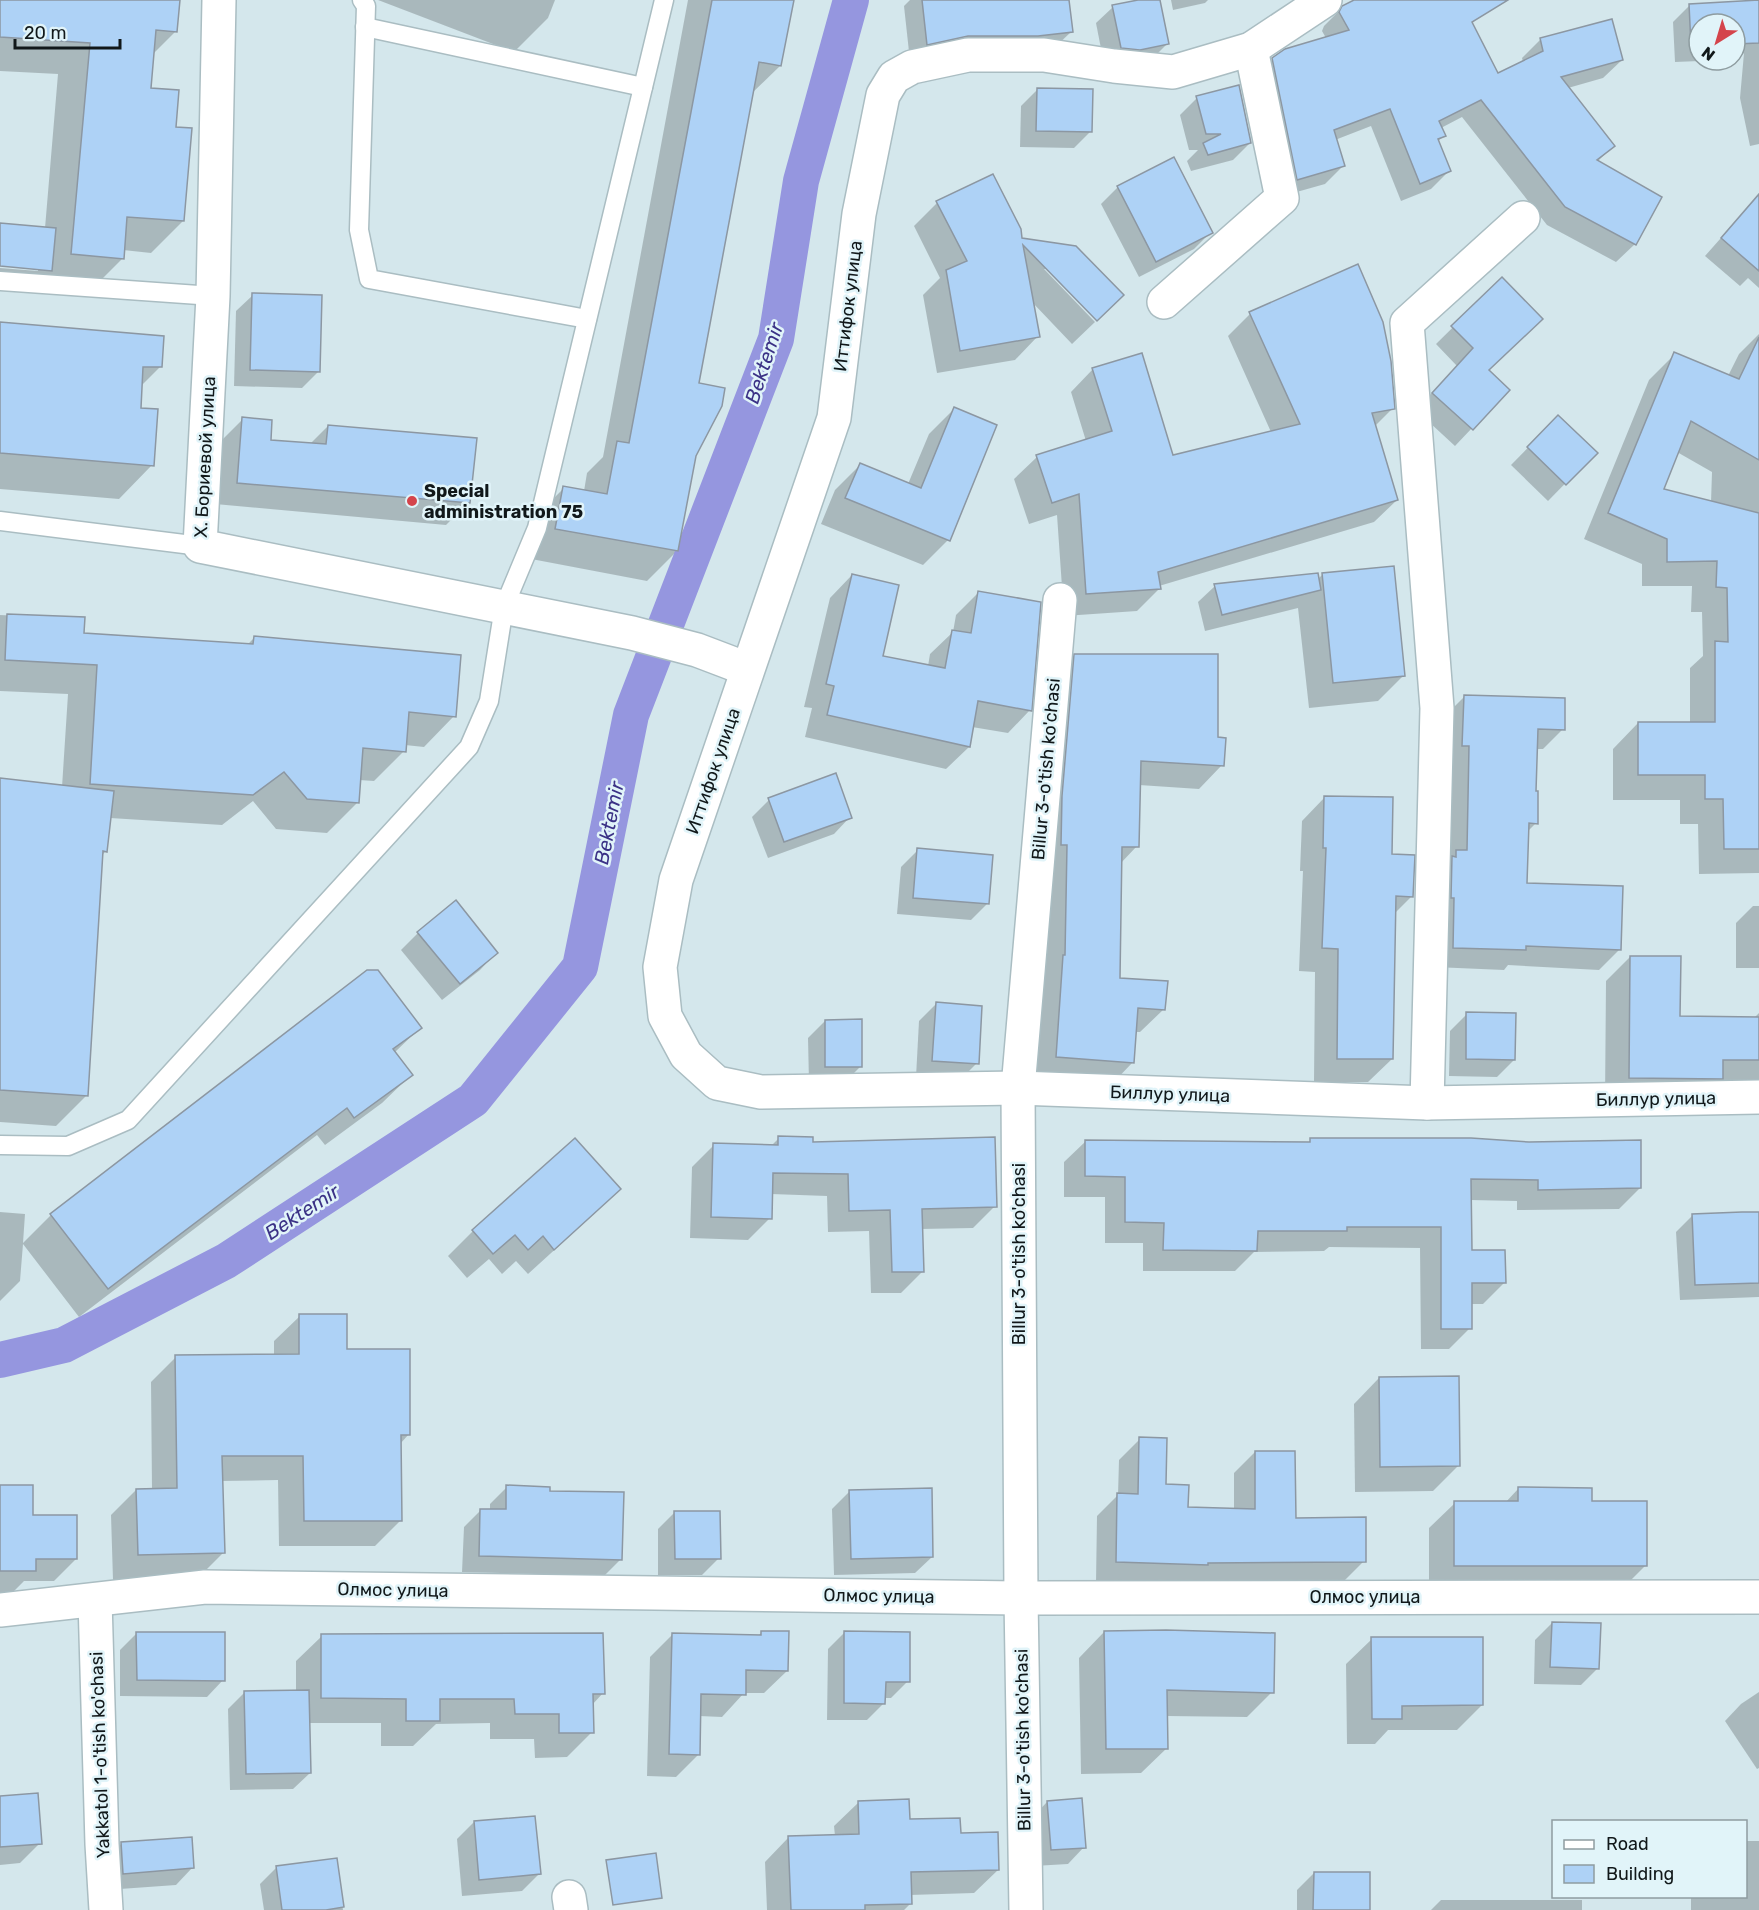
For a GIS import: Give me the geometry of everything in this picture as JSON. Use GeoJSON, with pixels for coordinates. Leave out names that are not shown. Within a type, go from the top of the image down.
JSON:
{"type":"FeatureCollection","features":[{"type":"Feature","properties":{"kind":"street","name":"Х. Бориевой улица"},"geometry":{"type":"LineString","coordinates":[[219,0],[213,296],[200,546],[632,633],[697,650],[747,669]]}},
{"type":"Feature","properties":{"kind":"street","name":"Иттифок улица"},"geometry":{"type":"LineString","coordinates":[[660,967],[676,880],[834,418],[859,214],[883,94],[894,76],[912,67],[968,55],[1044,55],[1173,72],[1251,49],[1325,0]]}},
{"type":"Feature","properties":{"kind":"street"},"geometry":{"type":"LineString","coordinates":[[1164,302],[1282,198],[1251,49]]}},
{"type":"Feature","properties":{"kind":"street"},"geometry":{"type":"LineString","coordinates":[[1427,1103],[1437,708],[1407,323],[1523,218]]}},
{"type":"Feature","properties":{"kind":"street","name":"Billur 3-o'tish ko'chasi"},"geometry":{"type":"LineString","coordinates":[[1026,1910],[1017,1088],[1060,600]]}},
{"type":"Feature","properties":{"kind":"street","name":"Биллур улица"},"geometry":{"type":"LineString","coordinates":[[660,967],[664,1016],[686,1055],[717,1083],[761,1092],[1017,1088],[1427,1103],[1759,1097]]}},
{"type":"Feature","properties":{"kind":"street","name":"Олмос улица"},"geometry":{"type":"LineString","coordinates":[[0,1610],[205,1587],[1021,1598],[1759,1597]]}},
{"type":"Feature","properties":{"kind":"street","name":"Yakkatol 1-o'tish ko'chasi"},"geometry":{"type":"LineString","coordinates":[[95,1600],[106,1910]]}},
{"type":"Feature","properties":{"kind":"lane"},"geometry":{"type":"LineString","coordinates":[[362,0],[366,6],[359,230],[369,279],[587,320]]}},
{"type":"Feature","properties":{"kind":"lane"},"geometry":{"type":"LineString","coordinates":[[0,1145],[68,1146],[128,1120],[469,747],[489,701],[504,607],[537,528],[664,0]]}},
{"type":"Feature","properties":{"kind":"lane"},"geometry":{"type":"LineString","coordinates":[[365,27],[643,87]]}},
{"type":"Feature","properties":{"kind":"lane"},"geometry":{"type":"LineString","coordinates":[[0,281],[213,296]]}},
{"type":"Feature","properties":{"kind":"lane"},"geometry":{"type":"LineString","coordinates":[[0,521],[200,546]]}},
{"type":"Feature","properties":{"kind":"building"},"geometry":{"type":"Polygon","coordinates":[[[0,0],[180,0],[177,32],[156,30],[151,88],[179,90],[176,127],[192,128],[184,221],[127,217],[124,259],[71,254],[90,43],[0,37],[0,0]]]}},
{"type":"Feature","properties":{"kind":"building"},"geometry":{"type":"Polygon","coordinates":[[[712,0],[794,0],[781,66],[759,62],[699,383],[725,388],[722,406],[696,456],[678,551],[555,529],[563,486],[607,494],[617,441],[629,443],[712,0]]]}},
{"type":"Feature","properties":{"kind":"building"},"geometry":{"type":"Polygon","coordinates":[[[922,0],[1069,0],[1073,32],[1038,36],[968,36],[927,45],[922,0]]]}},
{"type":"Feature","properties":{"kind":"building"},"geometry":{"type":"Polygon","coordinates":[[[1138,0],[1160,0],[1169,44],[1140,50],[1121,48],[1112,5],[1138,0]]]}},
{"type":"Feature","properties":{"kind":"building"},"geometry":{"type":"Polygon","coordinates":[[[1354,0],[1508,0],[1472,22],[1498,73],[1543,51],[1540,38],[1612,19],[1623,60],[1561,77],[1615,146],[1597,160],[1662,197],[1636,245],[1565,207],[1481,100],[1439,121],[1446,136],[1438,139],[1451,171],[1420,184],[1390,109],[1334,130],[1345,166],[1297,180],[1272,58],[1285,49],[1349,30],[1339,12],[1342,6],[1354,0]]]}},
{"type":"Feature","properties":{"kind":"building"},"geometry":{"type":"Polygon","coordinates":[[[1759,0],[1759,43],[1747,44],[1747,12],[1689,12],[1689,4],[1759,0]]]}},
{"type":"Feature","properties":{"kind":"building"},"geometry":{"type":"Polygon","coordinates":[[[1239,85],[1251,143],[1208,155],[1203,143],[1221,134],[1206,134],[1196,96],[1239,85]]]}},
{"type":"Feature","properties":{"kind":"building"},"geometry":{"type":"Polygon","coordinates":[[[1037,88],[1093,89],[1092,132],[1036,131],[1037,88]]]}},
{"type":"Feature","properties":{"kind":"building"},"geometry":{"type":"Polygon","coordinates":[[[1174,157],[1213,233],[1156,262],[1117,186],[1174,157]]]}},
{"type":"Feature","properties":{"kind":"building"},"geometry":{"type":"Polygon","coordinates":[[[993,174],[1021,229],[1022,238],[1076,246],[1124,295],[1097,321],[1023,245],[1040,337],[960,351],[946,270],[967,261],[936,201],[993,174]]]}},
{"type":"Feature","properties":{"kind":"building"},"geometry":{"type":"Polygon","coordinates":[[[1759,194],[1759,271],[1721,238],[1759,194]]]}},
{"type":"Feature","properties":{"kind":"building"},"geometry":{"type":"Polygon","coordinates":[[[0,223],[56,228],[52,271],[0,266],[0,223]]]}},
{"type":"Feature","properties":{"kind":"building"},"geometry":{"type":"Polygon","coordinates":[[[1358,264],[1383,322],[1391,361],[1395,409],[1372,413],[1398,500],[1158,572],[1161,589],[1086,594],[1079,494],[1052,503],[1036,455],[1112,431],[1092,368],[1142,353],[1173,455],[1300,424],[1249,312],[1358,264]]]}},
{"type":"Feature","properties":{"kind":"building"},"geometry":{"type":"Polygon","coordinates":[[[1502,277],[1543,319],[1489,370],[1510,390],[1473,430],[1432,393],[1473,348],[1451,326],[1502,277]]]}},
{"type":"Feature","properties":{"kind":"building"},"geometry":{"type":"Polygon","coordinates":[[[252,293],[322,295],[320,372],[250,370],[252,293]]]}},
{"type":"Feature","properties":{"kind":"building"},"geometry":{"type":"Polygon","coordinates":[[[0,322],[164,336],[162,367],[143,367],[141,408],[158,409],[154,466],[0,453],[0,322]]]}},
{"type":"Feature","properties":{"kind":"building"},"geometry":{"type":"Polygon","coordinates":[[[1759,337],[1759,460],[1691,421],[1664,489],[1759,513],[1759,849],[1724,849],[1723,799],[1705,799],[1705,775],[1638,775],[1638,722],[1715,722],[1715,641],[1728,642],[1727,588],[1716,587],[1717,561],[1667,562],[1667,539],[1608,513],[1674,352],[1739,379],[1759,337]]]}},
{"type":"Feature","properties":{"kind":"building"},"geometry":{"type":"Polygon","coordinates":[[[954,407],[997,425],[950,541],[845,498],[860,463],[921,488],[954,407]]]}},
{"type":"Feature","properties":{"kind":"building"},"geometry":{"type":"Polygon","coordinates":[[[1558,415],[1598,453],[1566,485],[1527,447],[1558,415]]]}},
{"type":"Feature","properties":{"kind":"building"},"geometry":{"type":"Polygon","coordinates":[[[242,417],[272,420],[271,440],[326,444],[328,425],[477,438],[470,503],[237,483],[242,417]]]}},
{"type":"Feature","properties":{"kind":"building"},"geometry":{"type":"Polygon","coordinates":[[[1394,566],[1405,676],[1333,683],[1322,573],[1394,566]]]}},
{"type":"Feature","properties":{"kind":"building"},"geometry":{"type":"Polygon","coordinates":[[[1318,573],[1321,590],[1222,615],[1214,584],[1318,573]]]}},
{"type":"Feature","properties":{"kind":"building"},"geometry":{"type":"Polygon","coordinates":[[[852,574],[899,585],[883,656],[945,668],[952,630],[971,633],[978,591],[1041,602],[1032,711],[978,701],[970,747],[827,715],[834,686],[826,684],[852,574]]]}},
{"type":"Feature","properties":{"kind":"building"},"geometry":{"type":"Polygon","coordinates":[[[7,614],[85,617],[84,633],[253,644],[254,636],[461,655],[456,717],[409,712],[406,752],[363,748],[359,803],[307,799],[284,772],[253,795],[90,784],[97,665],[5,660],[7,614]]]}},
{"type":"Feature","properties":{"kind":"building"},"geometry":{"type":"Polygon","coordinates":[[[1074,654],[1218,654],[1218,737],[1226,738],[1224,766],[1141,761],[1139,847],[1122,847],[1120,978],[1168,981],[1165,1010],[1138,1008],[1134,1063],[1056,1057],[1063,955],[1065,955],[1067,845],[1061,845],[1062,796],[1074,654]]]}},
{"type":"Feature","properties":{"kind":"building"},"geometry":{"type":"Polygon","coordinates":[[[1464,695],[1565,698],[1565,730],[1538,729],[1536,791],[1538,791],[1538,824],[1529,823],[1527,883],[1623,886],[1621,950],[1526,946],[1526,950],[1453,948],[1452,856],[1456,857],[1456,850],[1467,850],[1469,746],[1462,746],[1464,695]]]}},
{"type":"Feature","properties":{"kind":"building"},"geometry":{"type":"Polygon","coordinates":[[[836,773],[852,818],[784,842],[768,798],[836,773]]]}},
{"type":"Feature","properties":{"kind":"building"},"geometry":{"type":"Polygon","coordinates":[[[0,778],[114,791],[107,852],[103,851],[88,1096],[0,1090],[0,778]]]}},
{"type":"Feature","properties":{"kind":"building"},"geometry":{"type":"Polygon","coordinates":[[[1324,796],[1393,797],[1392,854],[1415,855],[1413,897],[1396,896],[1393,1059],[1337,1059],[1338,949],[1322,948],[1326,848],[1323,848],[1324,796]]]}},
{"type":"Feature","properties":{"kind":"building"},"geometry":{"type":"Polygon","coordinates":[[[917,848],[993,855],[989,904],[913,898],[917,848]]]}},
{"type":"Feature","properties":{"kind":"building"},"geometry":{"type":"Polygon","coordinates":[[[456,900],[498,953],[460,984],[417,932],[456,900]]]}},
{"type":"Feature","properties":{"kind":"building"},"geometry":{"type":"Polygon","coordinates":[[[1630,956],[1681,956],[1680,1016],[1759,1017],[1759,1060],[1723,1060],[1723,1079],[1629,1078],[1630,956]]]}},
{"type":"Feature","properties":{"kind":"building"},"geometry":{"type":"Polygon","coordinates":[[[367,970],[378,970],[422,1028],[393,1049],[413,1075],[354,1118],[347,1108],[108,1289],[50,1214],[367,970]]]}},
{"type":"Feature","properties":{"kind":"building"},"geometry":{"type":"Polygon","coordinates":[[[936,1002],[982,1006],[979,1064],[932,1061],[936,1002]]]}},
{"type":"Feature","properties":{"kind":"building"},"geometry":{"type":"Polygon","coordinates":[[[1466,1012],[1516,1013],[1515,1060],[1466,1059],[1466,1012]]]}},
{"type":"Feature","properties":{"kind":"building"},"geometry":{"type":"Polygon","coordinates":[[[862,1019],[862,1067],[825,1067],[825,1020],[862,1019]]]}},
{"type":"Feature","properties":{"kind":"building"},"geometry":{"type":"Polygon","coordinates":[[[778,1136],[813,1137],[813,1142],[995,1137],[997,1207],[922,1209],[924,1272],[892,1272],[890,1210],[849,1211],[848,1174],[773,1173],[772,1219],[711,1217],[713,1143],[778,1145],[778,1136]]]}},
{"type":"Feature","properties":{"kind":"building"},"geometry":{"type":"Polygon","coordinates":[[[575,1138],[621,1189],[554,1250],[543,1236],[528,1250],[515,1235],[493,1254],[472,1230],[575,1138]]]}},
{"type":"Feature","properties":{"kind":"building"},"geometry":{"type":"Polygon","coordinates":[[[1310,1138],[1471,1138],[1529,1142],[1641,1140],[1641,1188],[1538,1190],[1538,1180],[1471,1179],[1472,1250],[1505,1250],[1506,1283],[1472,1283],[1472,1329],[1441,1329],[1441,1227],[1347,1227],[1347,1231],[1258,1231],[1257,1251],[1163,1250],[1164,1223],[1125,1222],[1125,1177],[1085,1176],[1085,1140],[1310,1142],[1310,1138]]]}},
{"type":"Feature","properties":{"kind":"building"},"geometry":{"type":"Polygon","coordinates":[[[1759,1212],[1759,1283],[1695,1285],[1692,1214],[1759,1212]]]}},
{"type":"Feature","properties":{"kind":"building"},"geometry":{"type":"Polygon","coordinates":[[[299,1314],[347,1314],[347,1349],[410,1349],[410,1435],[401,1435],[402,1521],[304,1521],[303,1456],[222,1456],[225,1553],[138,1555],[136,1489],[177,1488],[175,1355],[299,1354],[299,1314]]]}},
{"type":"Feature","properties":{"kind":"building"},"geometry":{"type":"Polygon","coordinates":[[[1459,1376],[1460,1466],[1380,1467],[1379,1377],[1459,1376]]]}},
{"type":"Feature","properties":{"kind":"building"},"geometry":{"type":"Polygon","coordinates":[[[1139,1437],[1167,1438],[1166,1484],[1189,1485],[1188,1507],[1255,1509],[1255,1451],[1295,1451],[1296,1518],[1366,1517],[1366,1562],[1208,1563],[1208,1565],[1116,1562],[1117,1493],[1138,1494],[1139,1437]]]}},
{"type":"Feature","properties":{"kind":"building"},"geometry":{"type":"Polygon","coordinates":[[[0,1485],[33,1485],[33,1515],[77,1515],[77,1559],[36,1559],[36,1571],[0,1571],[0,1485]]]}},
{"type":"Feature","properties":{"kind":"building"},"geometry":{"type":"Polygon","coordinates":[[[506,1485],[550,1487],[550,1491],[624,1492],[622,1560],[479,1556],[480,1509],[506,1509],[506,1485]]]}},
{"type":"Feature","properties":{"kind":"building"},"geometry":{"type":"Polygon","coordinates":[[[1518,1487],[1592,1488],[1592,1501],[1647,1501],[1647,1566],[1454,1566],[1454,1501],[1518,1501],[1518,1487]]]}},
{"type":"Feature","properties":{"kind":"building"},"geometry":{"type":"Polygon","coordinates":[[[932,1488],[933,1557],[851,1559],[849,1490],[932,1488]]]}},
{"type":"Feature","properties":{"kind":"building"},"geometry":{"type":"Polygon","coordinates":[[[674,1511],[720,1511],[721,1559],[675,1559],[674,1511]]]}},
{"type":"Feature","properties":{"kind":"building"},"geometry":{"type":"Polygon","coordinates":[[[1552,1622],[1601,1623],[1599,1669],[1550,1667],[1552,1622]]]}},
{"type":"Feature","properties":{"kind":"building"},"geometry":{"type":"Polygon","coordinates":[[[761,1631],[789,1631],[788,1671],[746,1670],[746,1695],[701,1694],[700,1755],[669,1754],[672,1633],[761,1635],[761,1631]]]}},
{"type":"Feature","properties":{"kind":"building"},"geometry":{"type":"Polygon","coordinates":[[[844,1631],[910,1632],[910,1682],[886,1682],[885,1704],[844,1703],[844,1631]]]}},
{"type":"Feature","properties":{"kind":"building"},"geometry":{"type":"Polygon","coordinates":[[[1104,1631],[1275,1633],[1274,1693],[1167,1690],[1168,1749],[1106,1749],[1104,1631]]]}},
{"type":"Feature","properties":{"kind":"building"},"geometry":{"type":"Polygon","coordinates":[[[136,1632],[225,1632],[225,1681],[137,1680],[136,1632]]]}},
{"type":"Feature","properties":{"kind":"building"},"geometry":{"type":"Polygon","coordinates":[[[603,1633],[605,1694],[593,1694],[594,1733],[559,1733],[559,1714],[515,1714],[514,1699],[440,1699],[440,1721],[406,1721],[406,1699],[321,1698],[321,1634],[603,1633]]]}},
{"type":"Feature","properties":{"kind":"building"},"geometry":{"type":"Polygon","coordinates":[[[1371,1637],[1483,1637],[1483,1705],[1402,1706],[1402,1719],[1372,1719],[1371,1637]]]}},
{"type":"Feature","properties":{"kind":"building"},"geometry":{"type":"Polygon","coordinates":[[[309,1690],[311,1773],[246,1774],[244,1691],[309,1690]]]}},
{"type":"Feature","properties":{"kind":"building"},"geometry":{"type":"Polygon","coordinates":[[[38,1793],[42,1844],[0,1847],[0,1796],[38,1793]]]}},
{"type":"Feature","properties":{"kind":"building"},"geometry":{"type":"Polygon","coordinates":[[[1082,1798],[1086,1848],[1051,1850],[1047,1801],[1082,1798]]]}},
{"type":"Feature","properties":{"kind":"building"},"geometry":{"type":"Polygon","coordinates":[[[909,1799],[910,1819],[960,1818],[961,1833],[998,1832],[999,1870],[911,1872],[912,1904],[865,1905],[865,1910],[791,1910],[788,1836],[859,1834],[858,1801],[909,1799]]]}},
{"type":"Feature","properties":{"kind":"building"},"geometry":{"type":"Polygon","coordinates":[[[535,1816],[541,1874],[479,1880],[474,1821],[535,1816]]]}},
{"type":"Feature","properties":{"kind":"building"},"geometry":{"type":"Polygon","coordinates":[[[192,1837],[194,1868],[123,1874],[121,1842],[192,1837]]]}},
{"type":"Feature","properties":{"kind":"building"},"geometry":{"type":"Polygon","coordinates":[[[656,1853],[662,1898],[613,1905],[606,1860],[656,1853]]]}},
{"type":"Feature","properties":{"kind":"building"},"geometry":{"type":"Polygon","coordinates":[[[337,1858],[344,1907],[326,1910],[282,1910],[276,1866],[337,1858]]]}},
{"type":"Feature","properties":{"kind":"building"},"geometry":{"type":"Polygon","coordinates":[[[1314,1872],[1370,1872],[1370,1910],[1313,1910],[1314,1872]]]}},
{"type":"Feature","properties":{"kind":"waterway","name":"Bektemir"},"geometry":{"type":"LineString","coordinates":[[0,1360],[64,1345],[226,1261],[473,1100],[580,967],[631,715],[776,339],[801,181],[851,0]]}},
{"type":"Feature","properties":{"kind":"place","name":"Special administration 75"},"geometry":{"type":"Point","coordinates":[412,501]}}]}
